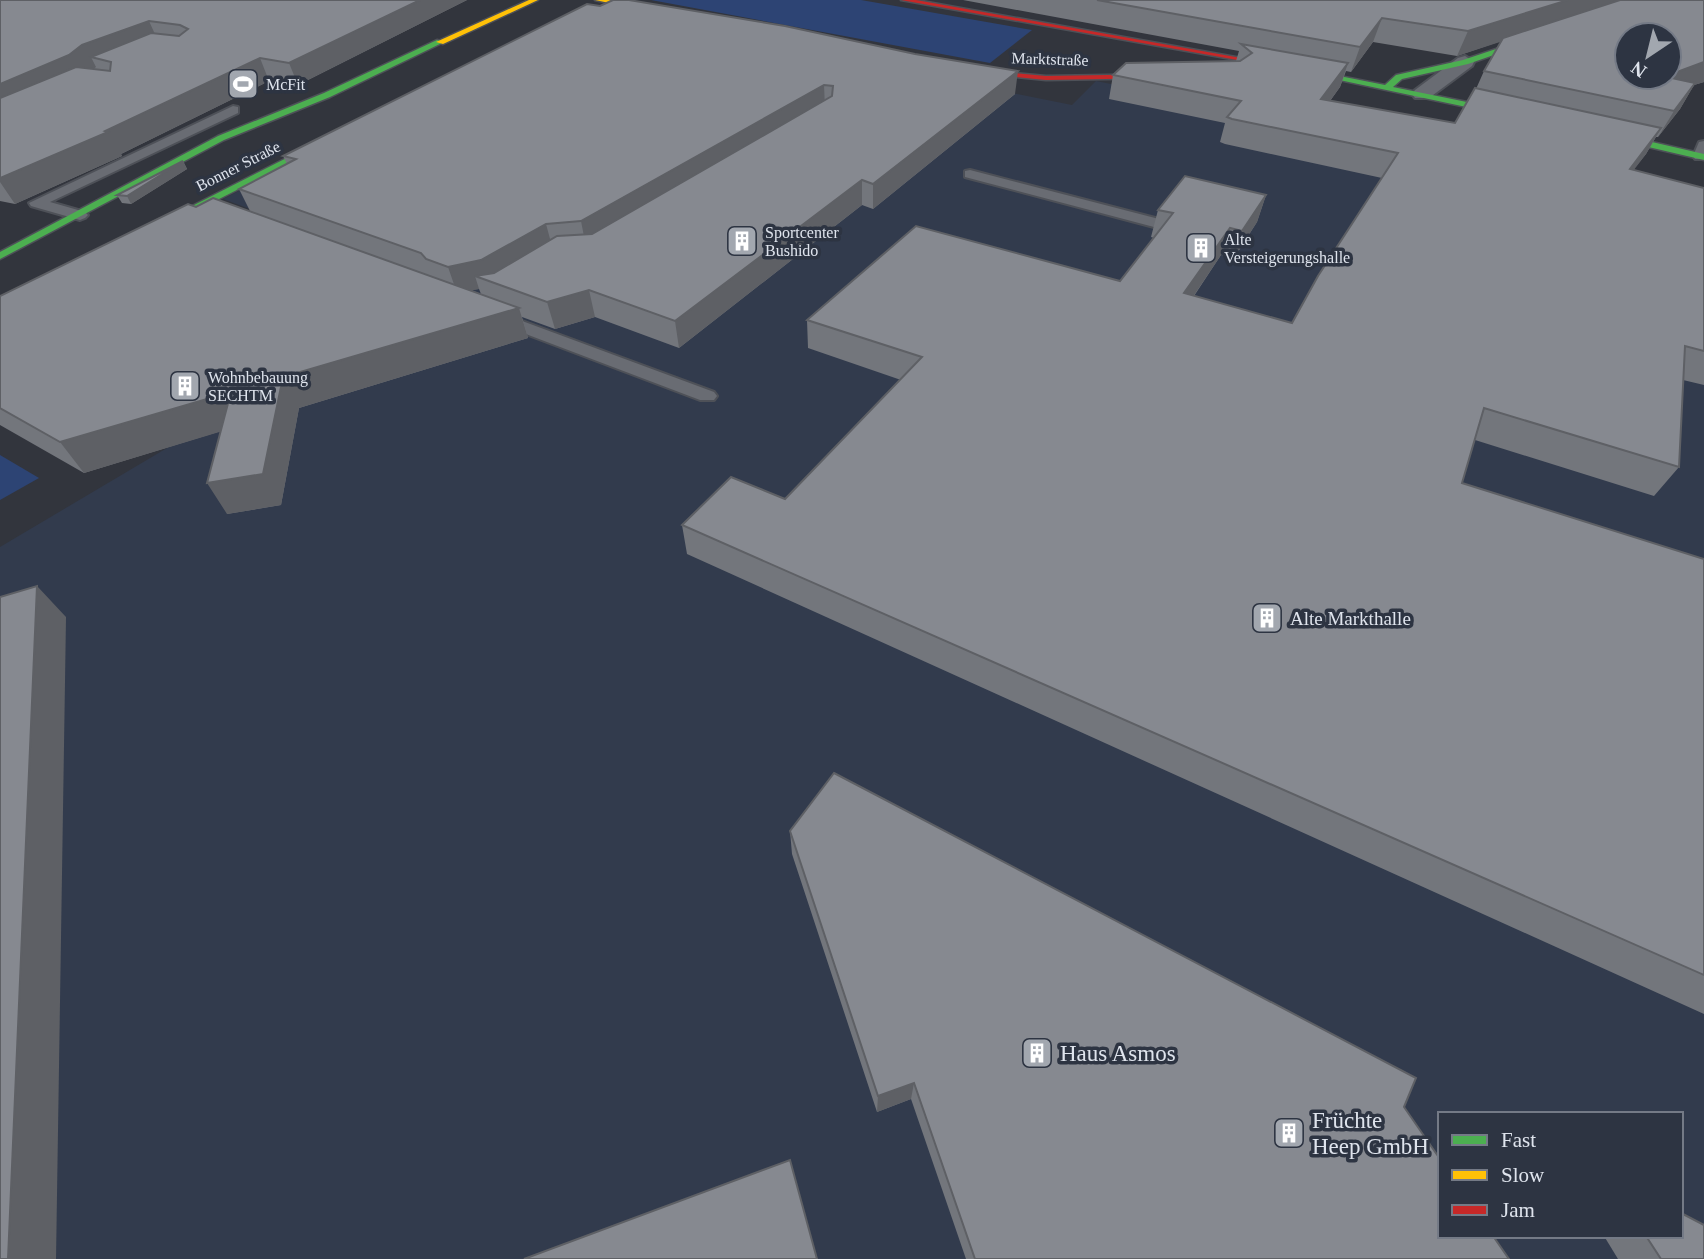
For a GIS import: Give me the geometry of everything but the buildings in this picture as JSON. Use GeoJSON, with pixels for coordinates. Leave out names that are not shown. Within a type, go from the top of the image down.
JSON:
{"type":"FeatureCollection","features":[{"type":"Feature","properties":{"kind":"main road","name":"Bonner Straße"},"geometry":{"type":"LineString","coordinates":[[0,256],[180,159],[268,117],[327,95],[492,17],[535,0]]}},
{"type":"Feature","properties":{"kind":"main road"},"geometry":{"type":"LineString","coordinates":[[598,0],[682,16]]}},
{"type":"Feature","properties":{"kind":"main road"},"geometry":{"type":"LineString","coordinates":[[584,10],[604,0]]}},
{"type":"Feature","properties":{"kind":"main road","name":"Marktstraße"},"geometry":{"type":"LineString","coordinates":[[904,0],[1340,78],[1530,117]]}},
{"type":"Feature","properties":{"kind":"main road"},"geometry":{"type":"LineString","coordinates":[[1388,87],[1399,77],[1465,62],[1554,33]]}},
{"type":"Feature","properties":{"kind":"main road","name":"Marktstraße"},"geometry":{"type":"LineString","coordinates":[[954,69],[1057,78],[1178,76]]}},
{"type":"Feature","properties":{"kind":"main road","name":"Marktstraße"},"geometry":{"type":"LineString","coordinates":[[1244,76],[1340,78]]}},
{"type":"Feature","properties":{"kind":"main road"},"geometry":{"type":"LineString","coordinates":[[1583,129],[1703,153]]}},
{"type":"Feature","properties":{"kind":"main road","name":"Bonner Straße"},"geometry":{"type":"LineString","coordinates":[[131,240],[347,131]]}},
{"type":"Feature","properties":{"kind":"street"},"geometry":{"type":"LineString","coordinates":[[1422,94],[1465,62]]}},
{"type":"Feature","properties":{"kind":"street"},"geometry":{"type":"LineString","coordinates":[[200,205],[227,214]]}},
{"type":"Feature","properties":{"kind":"lane"},"geometry":{"type":"LineString","coordinates":[[216,107],[268,117]]}},
{"type":"Feature","properties":{"kind":"lane"},"geometry":{"type":"LineString","coordinates":[[80,215],[36,203],[233,110]]}},
{"type":"Feature","properties":{"kind":"lane"},"geometry":{"type":"LineString","coordinates":[[970,174],[1154,222]]}},
{"type":"Feature","properties":{"kind":"lane"},"geometry":{"type":"LineString","coordinates":[[474,309],[707,396]]}},
{"type":"Feature","properties":{"kind":"shaded area"},"geometry":{"type":"Polygon","coordinates":[[[651,0],[861,0],[1032,30],[990,63],[651,0]]]}},
{"type":"Feature","properties":{"kind":"shaded area"},"geometry":{"type":"Polygon","coordinates":[[[592,9],[1072,105],[1096,81],[1339,129],[1704,208],[1704,1259],[0,1259],[0,547],[447,282],[223,199],[592,9]]]}},
{"type":"Feature","properties":{"kind":"shaded area"},"geometry":{"type":"Polygon","coordinates":[[[0,455],[39,478],[0,500],[0,455]]]}},
{"type":"Feature","properties":{"kind":"traffic: fast"},"geometry":{"type":"LineString","coordinates":[[1388,87],[1399,77],[1465,62],[1544,36]]}},
{"type":"Feature","properties":{"kind":"traffic: fast"},"geometry":{"type":"LineString","coordinates":[[0,256],[221,138],[327,95],[440,42]]}},
{"type":"Feature","properties":{"kind":"traffic: fast"},"geometry":{"type":"LineString","coordinates":[[1254,61],[1518,115]]}},
{"type":"Feature","properties":{"kind":"traffic: fast"},"geometry":{"type":"LineString","coordinates":[[1600,133],[1704,157]]}},
{"type":"Feature","properties":{"kind":"traffic: fast"},"geometry":{"type":"LineString","coordinates":[[148,231],[332,138]]}},
{"type":"Feature","properties":{"kind":"traffic: slow"},"geometry":{"type":"LineString","coordinates":[[440,42],[535,0]]}},
{"type":"Feature","properties":{"kind":"traffic: slow"},"geometry":{"type":"LineString","coordinates":[[598,0],[662,12]]}},
{"type":"Feature","properties":{"kind":"traffic: jam"},"geometry":{"type":"LineString","coordinates":[[904,0],[1254,61]]}},
{"type":"Feature","properties":{"kind":"traffic: jam"},"geometry":{"type":"LineString","coordinates":[[965,70],[1046,78],[1167,76]]}},
{"type":"Feature","properties":{"kind":"place","name":"McFit"},"geometry":{"type":"Point","coordinates":[243,84]}},
{"type":"Feature","properties":{"kind":"place","name":"Sportcenter Bushido"},"geometry":{"type":"Point","coordinates":[742,241]}},
{"type":"Feature","properties":{"kind":"place","name":"Alte Versteigerungshalle"},"geometry":{"type":"Point","coordinates":[1201,248]}},
{"type":"Feature","properties":{"kind":"place","name":"Wohnbebauung SECHTM"},"geometry":{"type":"Point","coordinates":[185,386]}},
{"type":"Feature","properties":{"kind":"place","name":"Alte Markthalle"},"geometry":{"type":"Point","coordinates":[1267,618]}},
{"type":"Feature","properties":{"kind":"place","name":"Haus Asmos"},"geometry":{"type":"Point","coordinates":[1037,1053]}},
{"type":"Feature","properties":{"kind":"place","name":"Früchte Heep GmbH"},"geometry":{"type":"Point","coordinates":[1289,1133]}}]}
